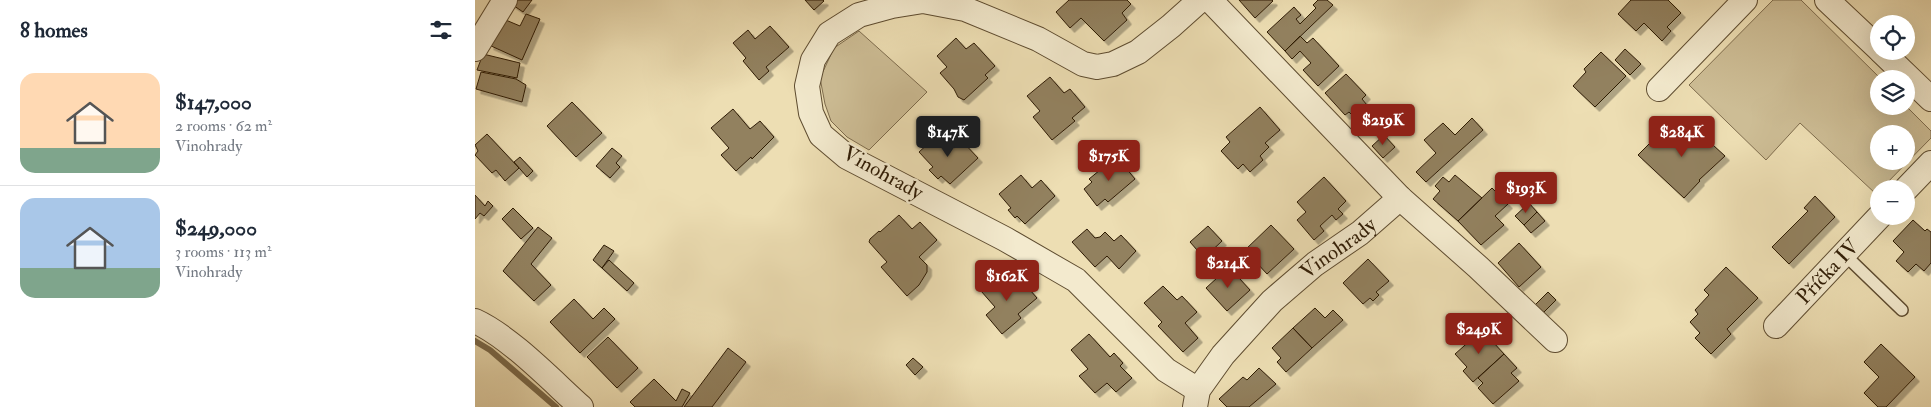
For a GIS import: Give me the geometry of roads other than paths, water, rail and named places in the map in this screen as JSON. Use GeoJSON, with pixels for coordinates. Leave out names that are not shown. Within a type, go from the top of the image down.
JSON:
{"type":"FeatureCollection","features":[{"type":"Feature","properties":{"kind":"street"},"geometry":{"type":"LineString","coordinates":[[475,49],[505,0]]}},
{"type":"Feature","properties":{"kind":"street","name":"Vinohrady"},"geometry":{"type":"LineString","coordinates":[[1200,0],[1165,32],[1138,52],[1113,64],[1097,67],[1083,64],[1038,39],[965,8],[923,1],[892,6],[859,15],[829,34],[813,60],[807,86],[811,113],[821,135],[847,157],[997,235],[1076,280],[1196,398],[1223,355],[1272,301],[1315,264],[1360,232],[1400,198]]}},
{"type":"Feature","properties":{"kind":"street"},"geometry":{"type":"LineString","coordinates":[[1210,0],[1400,198],[1478,267],[1555,340]]}},
{"type":"Feature","properties":{"kind":"street"},"geometry":{"type":"LineString","coordinates":[[1659,89],[1745,0]]}},
{"type":"Feature","properties":{"kind":"street"},"geometry":{"type":"LineString","coordinates":[[1827,0],[1870,41]]}},
{"type":"Feature","properties":{"kind":"street"},"geometry":{"type":"LineString","coordinates":[[1890,60],[1931,99]]}},
{"type":"Feature","properties":{"kind":"street"},"geometry":{"type":"LineString","coordinates":[[1915,180],[1931,163]]}},
{"type":"Feature","properties":{"kind":"street","name":"Příčka IV"},"geometry":{"type":"LineString","coordinates":[[1776,326],[1871,225]]}},
{"type":"Feature","properties":{"kind":"street"},"geometry":{"type":"LineString","coordinates":[[475,321],[504,340],[581,407]]}},
{"type":"Feature","properties":{"kind":"lane"},"geometry":{"type":"LineString","coordinates":[[1844,254],[1902,310]]}},
{"type":"Feature","properties":{"kind":"waterway"},"geometry":{"type":"LineString","coordinates":[[475,341],[490,350],[556,407]]}}]}
